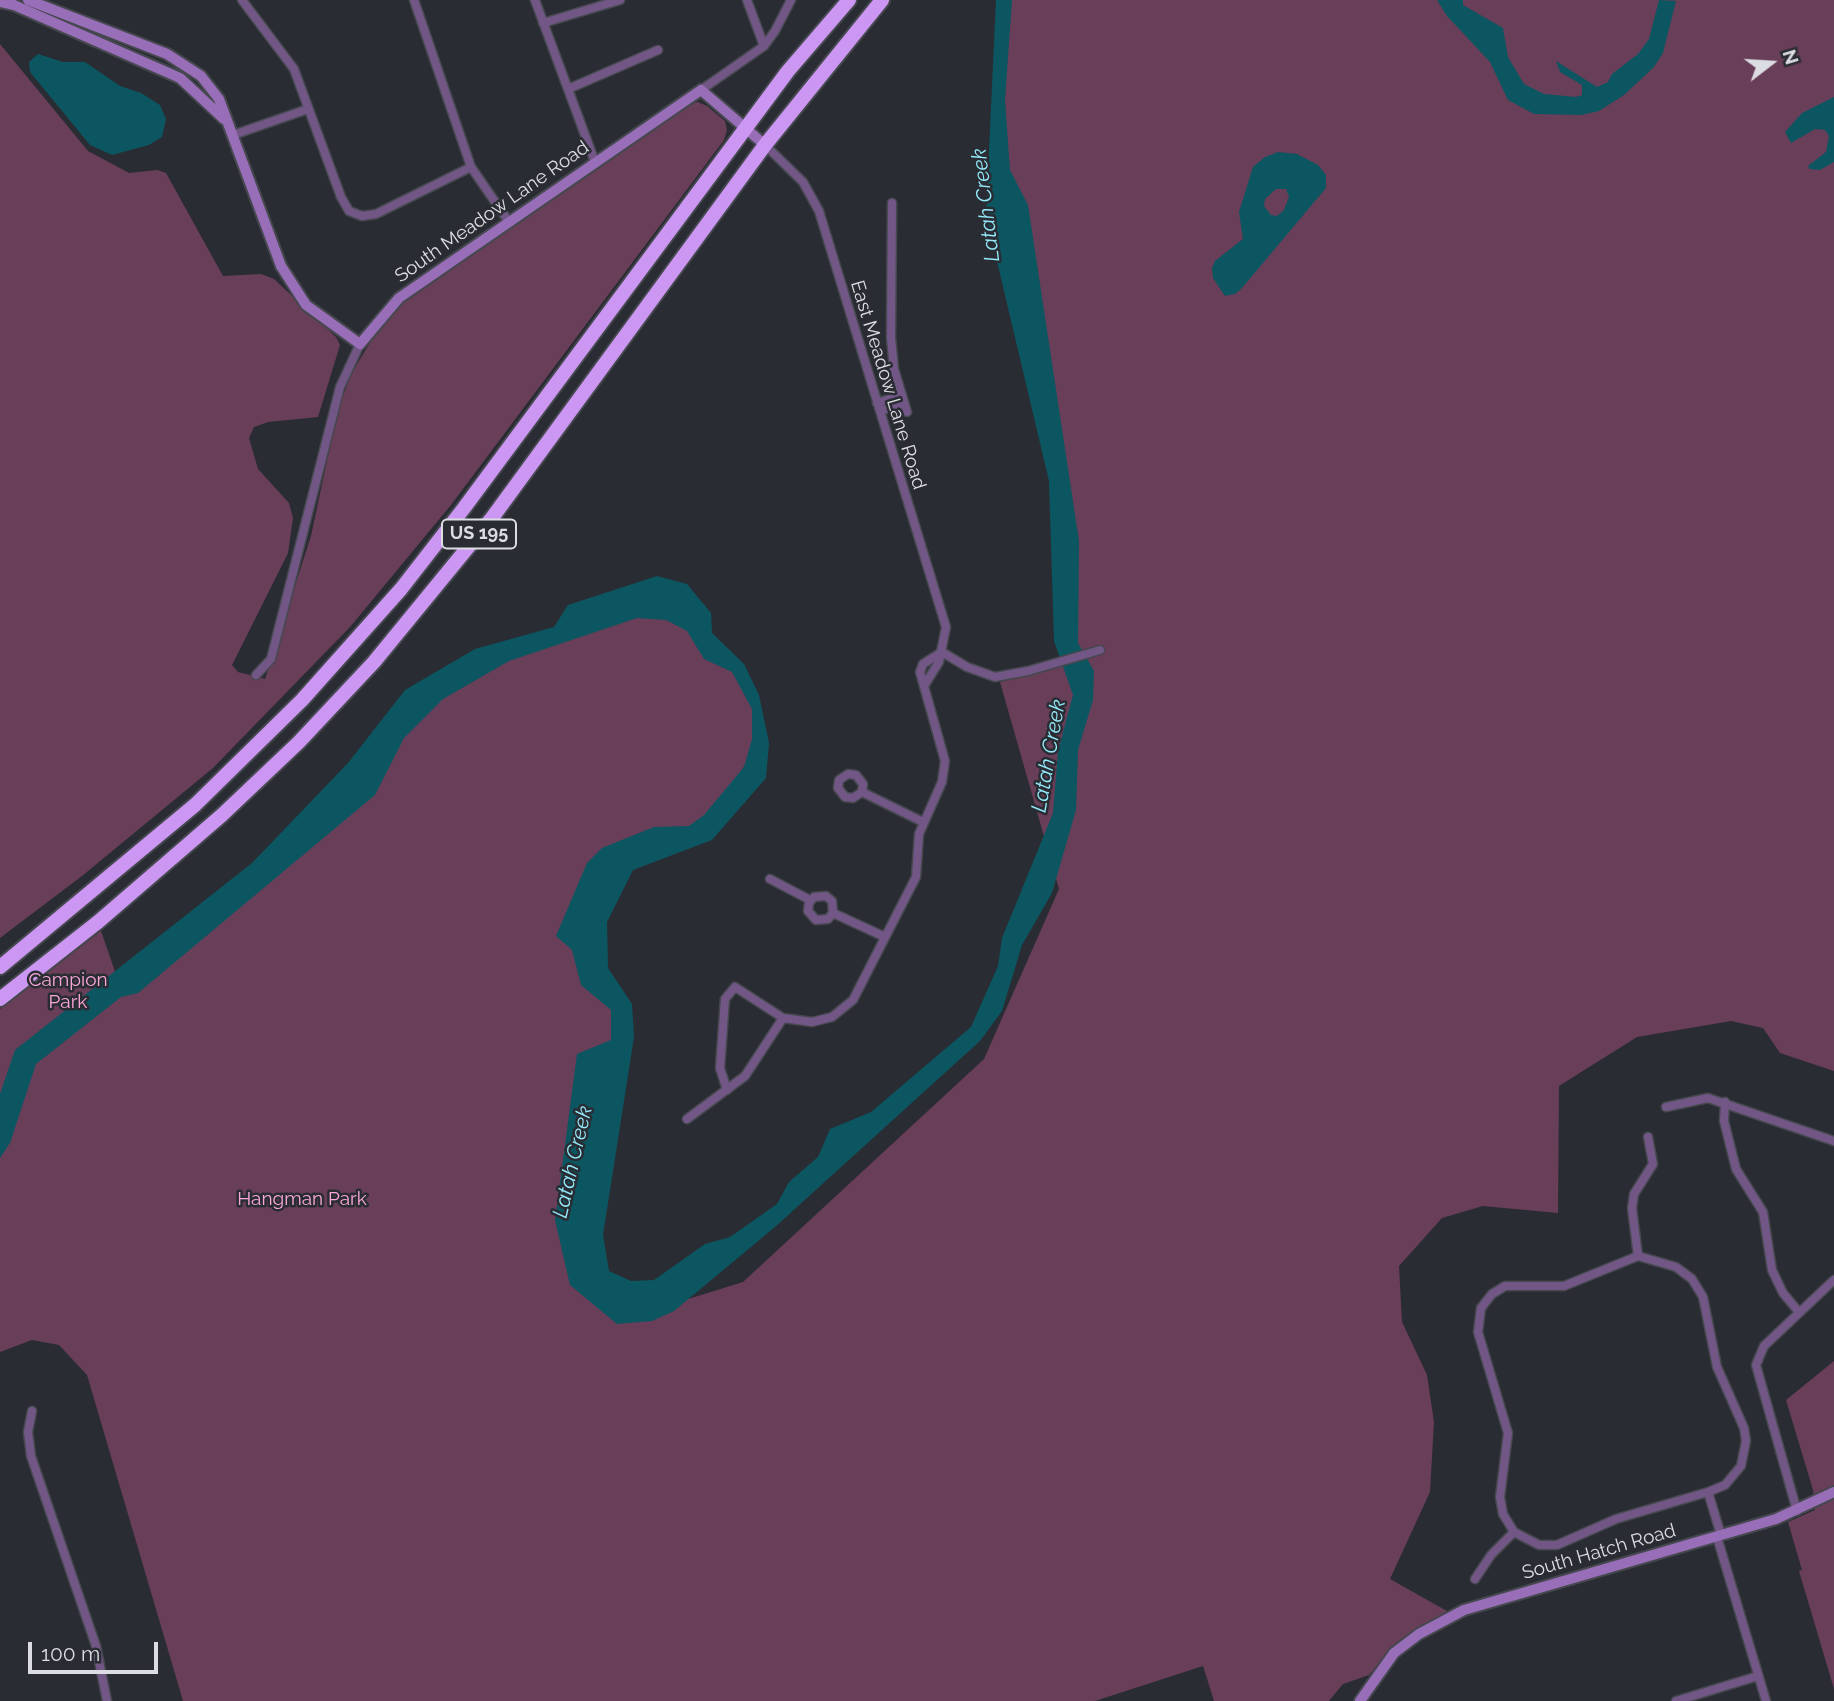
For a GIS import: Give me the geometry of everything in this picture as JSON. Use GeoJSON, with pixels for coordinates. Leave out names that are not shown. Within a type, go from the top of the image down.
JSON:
{"type":"FeatureCollection","features":[{"type":"Feature","properties":{"kind":"highway","name":"US 195"},"geometry":{"type":"LineString","coordinates":[[0,967],[195,805],[302,700],[392,599],[464,508],[788,71],[849,0]]}},
{"type":"Feature","properties":{"kind":"highway","name":"US 195"},"geometry":{"type":"LineString","coordinates":[[0,999],[98,922],[222,815],[299,742],[374,662],[492,519],[765,145],[882,0]]}},
{"type":"Feature","properties":{"kind":"street"},"geometry":{"type":"LineString","coordinates":[[28,0],[167,54],[201,76],[219,99],[281,266],[306,305],[360,344]]}},
{"type":"Feature","properties":{"kind":"street"},"geometry":{"type":"LineString","coordinates":[[242,0],[294,69],[341,197],[349,211],[362,216],[376,214],[471,167]]}},
{"type":"Feature","properties":{"kind":"street"},"geometry":{"type":"LineString","coordinates":[[414,0],[471,167],[509,222]]}},
{"type":"Feature","properties":{"kind":"street"},"geometry":{"type":"LineString","coordinates":[[534,0],[595,162]]}},
{"type":"Feature","properties":{"kind":"street"},"geometry":{"type":"LineString","coordinates":[[543,23],[620,0]]}},
{"type":"Feature","properties":{"kind":"street"},"geometry":{"type":"LineString","coordinates":[[747,0],[764,46]]}},
{"type":"Feature","properties":{"kind":"street","name":"South Meadow Lane Road"},"geometry":{"type":"LineString","coordinates":[[256,675],[271,659],[340,387],[360,344],[399,298],[764,46],[791,0]]}},
{"type":"Feature","properties":{"kind":"street"},"geometry":{"type":"LineString","coordinates":[[0,2],[14,5],[180,78],[226,121]]}},
{"type":"Feature","properties":{"kind":"street"},"geometry":{"type":"LineString","coordinates":[[568,89],[659,50]]}},
{"type":"Feature","properties":{"kind":"street"},"geometry":{"type":"LineString","coordinates":[[702,90],[765,145]]}},
{"type":"Feature","properties":{"kind":"street"},"geometry":{"type":"LineString","coordinates":[[233,135],[309,109]]}},
{"type":"Feature","properties":{"kind":"street","name":"East Meadow Lane Road"},"geometry":{"type":"LineString","coordinates":[[765,145],[803,182],[819,211],[946,627],[942,652]]}},
{"type":"Feature","properties":{"kind":"street"},"geometry":{"type":"LineString","coordinates":[[892,203],[891,338],[894,369],[907,412]]}},
{"type":"Feature","properties":{"kind":"street"},"geometry":{"type":"LineString","coordinates":[[879,407],[903,399]]}},
{"type":"Feature","properties":{"kind":"street"},"geometry":{"type":"LineString","coordinates":[[942,652],[967,667],[995,677],[1028,671],[1100,650]]}},
{"type":"Feature","properties":{"kind":"street"},"geometry":{"type":"LineString","coordinates":[[727,1090],[720,1068],[725,999],[735,987],[783,1018],[812,1022],[832,1017],[842,1011],[853,1000],[916,877],[919,834],[942,782],[945,761],[920,676],[923,664],[942,652]]}},
{"type":"Feature","properties":{"kind":"street"},"geometry":{"type":"LineString","coordinates":[[924,686],[932,676],[942,652]]}},
{"type":"Feature","properties":{"kind":"street"},"geometry":{"type":"LineString","coordinates":[[862,792],[923,822]]}},
{"type":"Feature","properties":{"kind":"street"},"geometry":{"type":"LineString","coordinates":[[770,879],[810,900]]}},
{"type":"Feature","properties":{"kind":"street"},"geometry":{"type":"LineString","coordinates":[[818,895],[826,896],[834,905],[833,913],[828,919],[816,920],[808,911],[810,900],[818,895]]}},
{"type":"Feature","properties":{"kind":"street"},"geometry":{"type":"LineString","coordinates":[[833,913],[885,936]]}},
{"type":"Feature","properties":{"kind":"street"},"geometry":{"type":"LineString","coordinates":[[687,1119],[745,1076],[783,1018]]}},
{"type":"Feature","properties":{"kind":"street"},"geometry":{"type":"LineString","coordinates":[[1666,1107],[1708,1098],[1834,1142]]}},
{"type":"Feature","properties":{"kind":"street"},"geometry":{"type":"LineString","coordinates":[[1725,1102],[1724,1121],[1736,1170],[1763,1212],[1772,1270],[1783,1293],[1798,1311]]}},
{"type":"Feature","properties":{"kind":"street"},"geometry":{"type":"LineString","coordinates":[[1638,1256],[1632,1208],[1634,1194],[1653,1164],[1648,1137]]}},
{"type":"Feature","properties":{"kind":"street"},"geometry":{"type":"LineString","coordinates":[[1638,1256],[1676,1267],[1692,1279],[1703,1297],[1717,1367],[1744,1428],[1746,1441],[1741,1466],[1725,1485],[1708,1492],[1616,1519],[1557,1545],[1539,1545],[1514,1532],[1503,1514],[1500,1497],[1508,1433],[1478,1332],[1481,1308],[1492,1294],[1505,1286],[1564,1286],[1638,1256]]}},
{"type":"Feature","properties":{"kind":"street"},"geometry":{"type":"LineString","coordinates":[[1797,1511],[1756,1365],[1764,1346],[1798,1311],[1834,1280]]}},
{"type":"Feature","properties":{"kind":"street"},"geometry":{"type":"LineString","coordinates":[[32,1411],[27,1432],[31,1456],[96,1646],[107,1701]]}},
{"type":"Feature","properties":{"kind":"street"},"geometry":{"type":"LineString","coordinates":[[1708,1492],[1766,1701]]}},
{"type":"Feature","properties":{"kind":"street","name":"South Hatch Road"},"geometry":{"type":"LineString","coordinates":[[1360,1701],[1384,1664],[1419,1634],[1464,1610],[1719,1536],[1797,1511],[1834,1492]]}},
{"type":"Feature","properties":{"kind":"street"},"geometry":{"type":"LineString","coordinates":[[1475,1579],[1491,1555],[1514,1532]]}},
{"type":"Feature","properties":{"kind":"street"},"geometry":{"type":"LineString","coordinates":[[1676,1701],[1758,1676]]}},
{"type":"Feature","properties":{"kind":"green space","name":"Hangman Park"},"geometry":{"type":"Polygon","coordinates":[[[1004,0],[1834,0],[1834,1071],[1780,1053],[1763,1028],[1731,1021],[1637,1037],[1559,1086],[1558,1213],[1483,1206],[1442,1218],[1399,1266],[1402,1322],[1427,1375],[1434,1422],[1430,1492],[1390,1579],[1447,1611],[1397,1644],[1369,1675],[1343,1684],[1329,1701],[1214,1701],[1203,1666],[1095,1701],[183,1701],[87,1375],[59,1345],[32,1340],[0,1352],[0,1009],[101,931],[120,986],[263,872],[391,731],[482,662],[670,605],[739,669],[756,701],[761,741],[699,835],[651,844],[584,917],[621,1005],[588,1277],[685,1300],[743,1282],[984,1059],[1059,889],[1000,682],[1071,664],[1066,547],[1000,170],[1004,0]]]}},
{"type":"Feature","properties":{"kind":"green space"},"geometry":{"type":"Polygon","coordinates":[[[0,44],[88,151],[129,173],[157,170],[166,173],[223,276],[261,274],[274,279],[336,337],[340,345],[318,417],[268,422],[254,427],[249,438],[258,469],[289,503],[293,518],[288,553],[232,665],[238,672],[265,679],[311,536],[337,413],[351,374],[379,328],[412,293],[689,104],[698,102],[707,106],[725,121],[727,130],[724,140],[451,505],[350,627],[213,768],[82,876],[0,938],[0,44]]]}},
{"type":"Feature","properties":{"kind":"green space"},"geometry":{"type":"Polygon","coordinates":[[[1834,1361],[1834,1689],[1799,1571],[1802,1570],[1788,1522],[1815,1510],[1813,1490],[1786,1400],[1834,1361]]]}},
{"type":"Feature","properties":{"kind":"water","name":"Latah Creek"},"geometry":{"type":"Polygon","coordinates":[[[996,0],[1012,0],[1005,100],[1010,170],[1028,205],[1079,541],[1078,643],[1094,671],[1093,700],[1078,750],[1076,810],[1052,893],[1022,945],[1002,1011],[980,1041],[775,1227],[674,1311],[652,1321],[617,1324],[570,1285],[555,1220],[577,1054],[611,1040],[611,1010],[581,985],[572,950],[556,936],[587,863],[602,848],[654,827],[689,826],[704,815],[744,767],[752,739],[752,709],[732,672],[704,659],[687,631],[666,620],[637,618],[509,661],[443,699],[404,738],[375,795],[138,993],[121,997],[36,1064],[10,1143],[0,1158],[0,1094],[15,1050],[252,863],[348,763],[405,690],[475,649],[554,627],[568,605],[657,576],[687,584],[711,613],[712,633],[744,664],[759,695],[769,743],[766,778],[712,840],[633,870],[607,922],[608,968],[632,1004],[634,1037],[603,1235],[609,1271],[631,1281],[654,1280],[705,1244],[730,1237],[777,1204],[789,1182],[818,1157],[830,1129],[871,1112],[971,1027],[998,966],[1002,938],[1053,813],[1058,751],[1073,695],[1054,641],[1049,481],[986,215],[996,0]]]}},
{"type":"Feature","properties":{"kind":"water"},"geometry":{"type":"Polygon","coordinates":[[[1437,0],[1463,0],[1463,5],[1503,28],[1508,57],[1524,84],[1544,94],[1576,97],[1582,95],[1582,85],[1560,72],[1556,61],[1597,87],[1608,82],[1612,74],[1638,54],[1649,39],[1659,0],[1676,1],[1663,53],[1654,67],[1624,95],[1599,111],[1581,115],[1534,114],[1508,100],[1490,62],[1447,16],[1437,0]]]}},
{"type":"Feature","properties":{"kind":"water"},"geometry":{"type":"Polygon","coordinates":[[[38,54],[63,62],[85,62],[120,86],[141,93],[160,105],[166,119],[162,137],[149,145],[112,155],[90,145],[30,72],[29,62],[38,54]]]}},
{"type":"Feature","properties":{"kind":"water"},"geometry":{"type":"Polygon","coordinates":[[[1834,97],[1834,162],[1820,170],[1810,169],[1808,166],[1826,152],[1829,136],[1825,130],[1815,129],[1791,143],[1785,132],[1802,113],[1834,97]]]}},
{"type":"Feature","properties":{"kind":"water"},"geometry":{"type":"Polygon","coordinates":[[[1278,152],[1297,154],[1318,165],[1326,175],[1326,188],[1242,288],[1235,294],[1225,296],[1213,278],[1212,268],[1215,261],[1243,239],[1239,212],[1253,167],[1265,157],[1278,152]],[[1276,189],[1265,199],[1264,206],[1271,215],[1277,216],[1284,210],[1289,197],[1286,189],[1276,189]]]}},
{"type":"Feature","properties":{"kind":"park label","name":"Campion Park"},"geometry":{"type":"Point","coordinates":[68,991]}}]}
